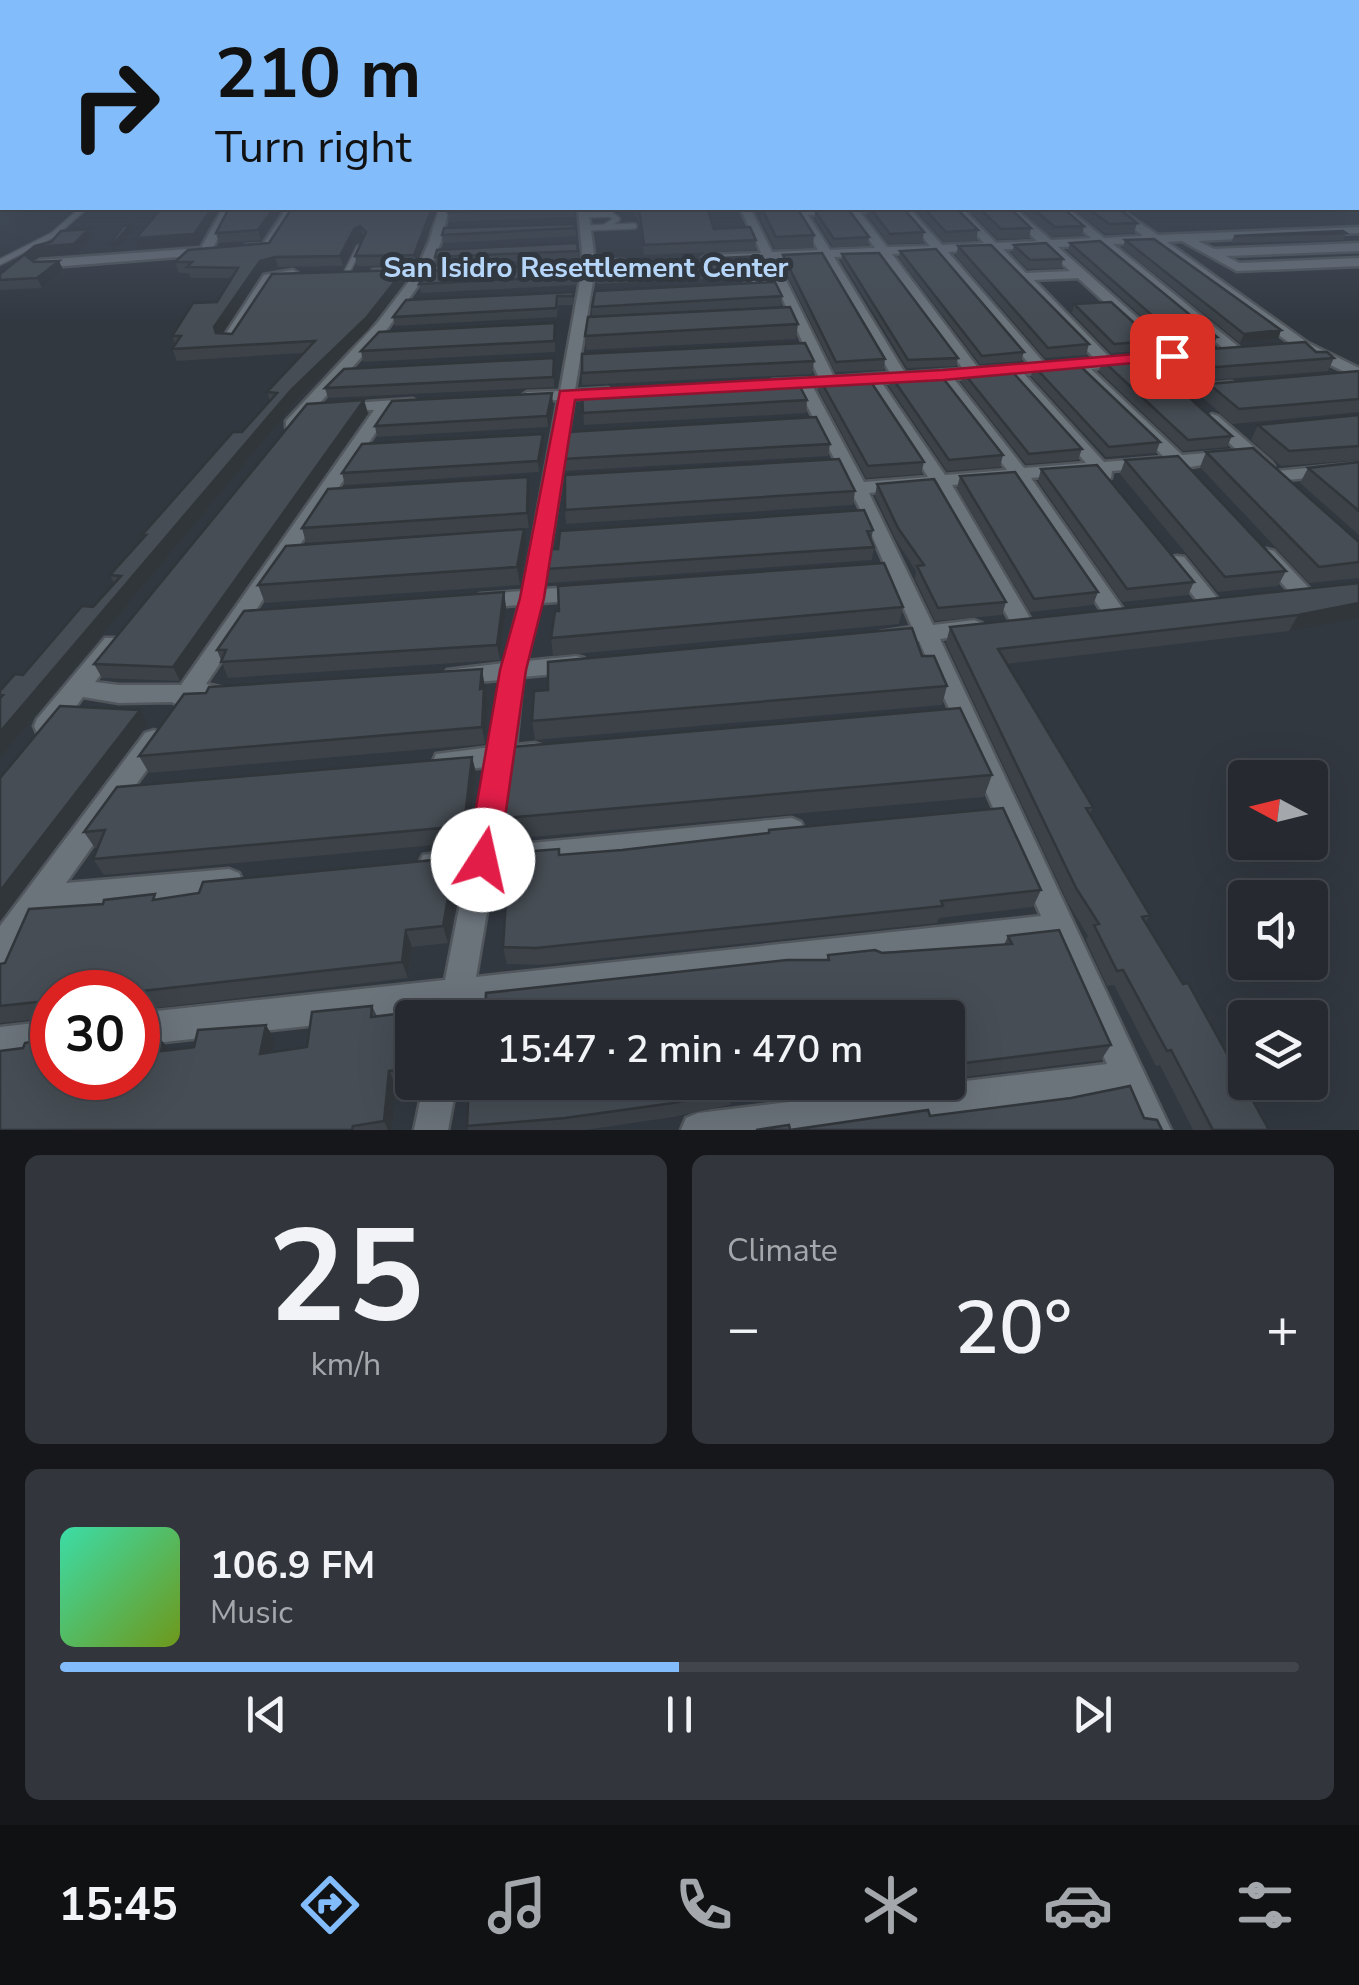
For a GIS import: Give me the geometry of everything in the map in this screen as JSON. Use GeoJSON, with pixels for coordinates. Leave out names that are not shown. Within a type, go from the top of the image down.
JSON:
{"type":"FeatureCollection","features":[{"type":"Feature","properties":{"kind":"street"},"geometry":{"type":"LineString","coordinates":[[205,251],[223,218]]}},
{"type":"Feature","properties":{"kind":"street"},"geometry":{"type":"LineString","coordinates":[[286,218],[255,269],[272,276],[312,274]]}},
{"type":"Feature","properties":{"kind":"street"},"geometry":{"type":"LineString","coordinates":[[283,435],[304,408],[385,335],[412,301],[433,252],[442,218]]}},
{"type":"Feature","properties":{"kind":"street"},"geometry":{"type":"LineString","coordinates":[[751,218],[812,346],[814,421],[836,464],[859,488],[861,513],[887,570],[924,634],[951,716],[997,811],[1062,927],[1154,1130]]}},
{"type":"Feature","properties":{"kind":"street"},"geometry":{"type":"LineString","coordinates":[[805,218],[900,377]]}},
{"type":"Feature","properties":{"kind":"street"},"geometry":{"type":"LineString","coordinates":[[858,218],[974,373]]}},
{"type":"Feature","properties":{"kind":"street"},"geometry":{"type":"LineString","coordinates":[[912,218],[1041,368]]}},
{"type":"Feature","properties":{"kind":"street"},"geometry":{"type":"LineString","coordinates":[[965,218],[1106,362]]}},
{"type":"Feature","properties":{"kind":"street"},"geometry":{"type":"LineString","coordinates":[[1019,218],[1172,356]]}},
{"type":"Feature","properties":{"kind":"street"},"geometry":{"type":"LineString","coordinates":[[1073,218],[1252,350]]}},
{"type":"Feature","properties":{"kind":"street"},"geometry":{"type":"LineString","coordinates":[[1126,218],[1303,346],[1359,376]]}},
{"type":"Feature","properties":{"kind":"street"},"geometry":{"type":"LineString","coordinates":[[439,230],[458,229]]}},
{"type":"Feature","properties":{"kind":"street"},"geometry":{"type":"LineString","coordinates":[[698,259],[1359,230]]}},
{"type":"Feature","properties":{"kind":"street"},"geometry":{"type":"LineString","coordinates":[[584,231],[644,262]]}},
{"type":"Feature","properties":{"kind":"street"},"geometry":{"type":"LineString","coordinates":[[534,268],[584,231]]}},
{"type":"Feature","properties":{"kind":"street"},"geometry":{"type":"LineString","coordinates":[[456,1000],[502,756],[513,670],[532,598],[558,436],[587,294],[584,231]]}},
{"type":"Feature","properties":{"kind":"street"},"geometry":{"type":"LineString","coordinates":[[1183,236],[1237,266],[1359,262]]}},
{"type":"Feature","properties":{"kind":"street"},"geometry":{"type":"LineString","coordinates":[[122,258],[133,246]]}},
{"type":"Feature","properties":{"kind":"street"},"geometry":{"type":"LineString","coordinates":[[236,249],[267,247]]}},
{"type":"Feature","properties":{"kind":"street"},"geometry":{"type":"LineString","coordinates":[[1212,253],[1359,247]]}},
{"type":"Feature","properties":{"kind":"street"},"geometry":{"type":"LineString","coordinates":[[40,264],[220,250]]}},
{"type":"Feature","properties":{"kind":"street"},"geometry":{"type":"LineString","coordinates":[[433,252],[452,250]]}},
{"type":"Feature","properties":{"kind":"street"},"geometry":{"type":"LineString","coordinates":[[329,274],[461,271]]}},
{"type":"Feature","properties":{"kind":"street"},"geometry":{"type":"LineString","coordinates":[[1024,277],[1081,274]]}},
{"type":"Feature","properties":{"kind":"street"},"geometry":{"type":"LineString","coordinates":[[228,340],[272,276]]}},
{"type":"Feature","properties":{"kind":"street"},"geometry":{"type":"LineString","coordinates":[[724,286],[783,283]]}},
{"type":"Feature","properties":{"kind":"street"},"geometry":{"type":"LineString","coordinates":[[1093,304],[1112,303]]}},
{"type":"Feature","properties":{"kind":"street"},"geometry":{"type":"LineString","coordinates":[[1053,307],[1073,306]]}},
{"type":"Feature","properties":{"kind":"street"},"geometry":{"type":"LineString","coordinates":[[777,314],[797,314]]}},
{"type":"Feature","properties":{"kind":"street"},"geometry":{"type":"LineString","coordinates":[[792,347],[812,346]]}},
{"type":"Feature","properties":{"kind":"street"},"geometry":{"type":"LineString","coordinates":[[764,385],[1080,366],[1303,346]]}},
{"type":"Feature","properties":{"kind":"street"},"geometry":{"type":"LineString","coordinates":[[1144,358],[1237,432],[1250,454],[1284,483],[1359,468]]}},
{"type":"Feature","properties":{"kind":"street"},"geometry":{"type":"LineString","coordinates":[[1080,366],[1184,467]]}},
{"type":"Feature","properties":{"kind":"street"},"geometry":{"type":"LineString","coordinates":[[1013,370],[1106,476]]}},
{"type":"Feature","properties":{"kind":"street"},"geometry":{"type":"LineString","coordinates":[[943,375],[1020,475],[1116,613]]}},
{"type":"Feature","properties":{"kind":"street"},"geometry":{"type":"LineString","coordinates":[[1339,378],[1359,376]]}},
{"type":"Feature","properties":{"kind":"street"},"geometry":{"type":"LineString","coordinates":[[866,639],[1031,622],[872,379]]}},
{"type":"Feature","properties":{"kind":"street"},"geometry":{"type":"LineString","coordinates":[[1182,391],[1241,386]]}},
{"type":"Feature","properties":{"kind":"street"},"geometry":{"type":"LineString","coordinates":[[512,398],[626,392]]}},
{"type":"Feature","properties":{"kind":"street"},"geometry":{"type":"LineString","coordinates":[[304,408],[422,403]]}},
{"type":"Feature","properties":{"kind":"street"},"geometry":{"type":"LineString","coordinates":[[0,950],[188,694],[281,554],[334,494],[365,447],[386,405]]}},
{"type":"Feature","properties":{"kind":"street"},"geometry":{"type":"LineString","coordinates":[[859,488],[1020,475],[1106,476],[1250,454]]}},
{"type":"Feature","properties":{"kind":"street"},"geometry":{"type":"LineString","coordinates":[[1253,540],[1312,593],[1266,598]]}},
{"type":"Feature","properties":{"kind":"street"},"geometry":{"type":"LineString","coordinates":[[1162,543],[1211,604]]}},
{"type":"Feature","properties":{"kind":"street"},"geometry":{"type":"LineString","coordinates":[[281,554],[318,551]]}},
{"type":"Feature","properties":{"kind":"street"},"geometry":{"type":"LineString","coordinates":[[454,602],[609,592]]}},
{"type":"Feature","properties":{"kind":"street"},"geometry":{"type":"LineString","coordinates":[[238,616],[278,614]]}},
{"type":"Feature","properties":{"kind":"street"},"geometry":{"type":"LineString","coordinates":[[33,742],[127,628]]}},
{"type":"Feature","properties":{"kind":"street"},"geometry":{"type":"LineString","coordinates":[[434,678],[591,663]]}},
{"type":"Feature","properties":{"kind":"street"},"geometry":{"type":"LineString","coordinates":[[78,688],[119,694],[244,691]]}},
{"type":"Feature","properties":{"kind":"street"},"geometry":{"type":"LineString","coordinates":[[425,762],[559,750]]}},
{"type":"Feature","properties":{"kind":"street"},"geometry":{"type":"LineString","coordinates":[[118,790],[156,786]]}},
{"type":"Feature","properties":{"kind":"street"},"geometry":{"type":"LineString","coordinates":[[406,866],[813,828]]}},
{"type":"Feature","properties":{"kind":"street"},"geometry":{"type":"LineString","coordinates":[[37,898],[250,880]]}},
{"type":"Feature","properties":{"kind":"street"},"geometry":{"type":"LineString","coordinates":[[501,1000],[1062,927]]}},
{"type":"Feature","properties":{"kind":"street"},"geometry":{"type":"LineString","coordinates":[[160,1026],[395,1010]]}},
{"type":"Feature","properties":{"kind":"street"},"geometry":{"type":"LineString","coordinates":[[0,1043],[30,1040]]}},
{"type":"Feature","properties":{"kind":"street"},"geometry":{"type":"LineString","coordinates":[[698,1130],[1132,1078]]}},
{"type":"Feature","properties":{"kind":"street"},"geometry":{"type":"LineString","coordinates":[[431,1130],[437,1100]]}},
{"type":"Feature","properties":{"kind":"lane"},"geometry":{"type":"LineString","coordinates":[[0,262],[53,235],[73,218]]}},
{"type":"Feature","properties":{"kind":"lane"},"geometry":{"type":"LineString","coordinates":[[584,231],[634,229]]}},
{"type":"Feature","properties":{"kind":"lane"},"geometry":{"type":"LineString","coordinates":[[584,231],[616,230]]}},
{"type":"Feature","properties":{"kind":"lane"},"geometry":{"type":"LineString","coordinates":[[346,274],[362,242]]}},
{"type":"Feature","properties":{"kind":"building"},"geometry":{"type":"Polygon","coordinates":[[[154,218],[205,218],[194,234],[136,238],[154,218]]]}},
{"type":"Feature","properties":{"kind":"building"},"geometry":{"type":"Polygon","coordinates":[[[224,218],[267,218],[258,230],[216,233],[224,218]]]}},
{"type":"Feature","properties":{"kind":"building"},"geometry":{"type":"Polygon","coordinates":[[[286,218],[428,218],[414,255],[355,256],[366,232],[360,226],[354,229],[340,256],[275,257],[260,261],[214,327],[216,333],[232,334],[272,274],[404,270],[366,318],[291,390],[0,732],[0,691],[15,674],[23,675],[82,606],[93,607],[121,576],[110,575],[233,432],[242,432],[277,393],[267,392],[315,341],[172,349],[181,336],[172,336],[193,303],[217,302],[238,268],[187,267],[192,262],[175,262],[188,250],[269,243],[286,218]]]}},
{"type":"Feature","properties":{"kind":"building"},"geometry":{"type":"Polygon","coordinates":[[[640,218],[710,218],[714,229],[750,227],[756,240],[644,245],[640,218]]]}},
{"type":"Feature","properties":{"kind":"building"},"geometry":{"type":"Polygon","coordinates":[[[766,218],[803,218],[814,235],[776,237],[766,218]]]}},
{"type":"Feature","properties":{"kind":"building"},"geometry":{"type":"Polygon","coordinates":[[[820,218],[855,218],[869,237],[834,239],[820,218]]]}},
{"type":"Feature","properties":{"kind":"building"},"geometry":{"type":"Polygon","coordinates":[[[877,218],[912,218],[924,232],[890,234],[877,218]]]}},
{"type":"Feature","properties":{"kind":"building"},"geometry":{"type":"Polygon","coordinates":[[[933,218],[966,218],[978,230],[946,232],[933,218]]]}},
{"type":"Feature","properties":{"kind":"building"},"geometry":{"type":"Polygon","coordinates":[[[989,218],[1020,218],[1031,228],[1001,229],[989,218]]]}},
{"type":"Feature","properties":{"kind":"building"},"geometry":{"type":"Polygon","coordinates":[[[1044,218],[1074,218],[1084,226],[1055,227],[1044,218]]]}},
{"type":"Feature","properties":{"kind":"building"},"geometry":{"type":"Polygon","coordinates":[[[1101,218],[1130,218],[1137,223],[1109,224],[1101,218]]]}},
{"type":"Feature","properties":{"kind":"building"},"geometry":{"type":"Polygon","coordinates":[[[575,224],[575,228],[442,235],[444,228],[575,224]]]}},
{"type":"Feature","properties":{"kind":"building"},"geometry":{"type":"Polygon","coordinates":[[[130,225],[113,244],[110,244],[123,226],[130,225]]]}},
{"type":"Feature","properties":{"kind":"building"},"geometry":{"type":"Polygon","coordinates":[[[89,229],[74,244],[36,247],[28,252],[26,256],[34,262],[59,261],[37,278],[0,280],[0,274],[35,246],[51,242],[61,231],[89,229]]]}},
{"type":"Feature","properties":{"kind":"building"},"geometry":{"type":"Polygon","coordinates":[[[1343,231],[1346,233],[1234,236],[1343,231]]]}},
{"type":"Feature","properties":{"kind":"building"},"geometry":{"type":"Polygon","coordinates":[[[1154,239],[1281,330],[1244,334],[1125,240],[1154,239]]]}},
{"type":"Feature","properties":{"kind":"building"},"geometry":{"type":"Polygon","coordinates":[[[1100,241],[1217,337],[1180,340],[1070,243],[1100,241]]]}},
{"type":"Feature","properties":{"kind":"building"},"geometry":{"type":"Polygon","coordinates":[[[577,243],[578,251],[435,257],[437,250],[577,243]]]}},
{"type":"Feature","properties":{"kind":"building"},"geometry":{"type":"Polygon","coordinates":[[[1046,243],[1063,259],[1030,260],[1014,245],[1046,243]]]}},
{"type":"Feature","properties":{"kind":"building"},"geometry":{"type":"Polygon","coordinates":[[[991,245],[1089,344],[1048,348],[958,246],[991,245]]]}},
{"type":"Feature","properties":{"kind":"building"},"geometry":{"type":"Polygon","coordinates":[[[936,249],[1024,352],[982,356],[900,251],[936,249]]]}},
{"type":"Feature","properties":{"kind":"building"},"geometry":{"type":"Polygon","coordinates":[[[822,253],[885,359],[836,362],[783,255],[822,253]]]}},
{"type":"Feature","properties":{"kind":"building"},"geometry":{"type":"Polygon","coordinates":[[[879,253],[958,358],[908,360],[842,254],[879,253]]]}},
{"type":"Feature","properties":{"kind":"building"},"geometry":{"type":"Polygon","coordinates":[[[762,256],[768,268],[597,275],[598,264],[762,256]]]}},
{"type":"Feature","properties":{"kind":"building"},"geometry":{"type":"Polygon","coordinates":[[[577,264],[576,276],[419,284],[428,271],[577,264]]]}},
{"type":"Feature","properties":{"kind":"building"},"geometry":{"type":"Polygon","coordinates":[[[775,282],[782,296],[592,307],[595,291],[775,282]]]}},
{"type":"Feature","properties":{"kind":"building"},"geometry":{"type":"Polygon","coordinates":[[[574,292],[573,296],[557,296],[556,308],[393,317],[406,300],[574,292]]]}},
{"type":"Feature","properties":{"kind":"building"},"geometry":{"type":"Polygon","coordinates":[[[1111,302],[1154,341],[1114,344],[1074,304],[1111,302]]]}},
{"type":"Feature","properties":{"kind":"building"},"geometry":{"type":"Polygon","coordinates":[[[790,307],[798,324],[585,336],[588,317],[790,307]]]}},
{"type":"Feature","properties":{"kind":"building"},"geometry":{"type":"Polygon","coordinates":[[[555,323],[554,341],[361,351],[379,332],[555,323]]]}},
{"type":"Feature","properties":{"kind":"building"},"geometry":{"type":"Polygon","coordinates":[[[1305,342],[1316,352],[1327,352],[1334,358],[1191,369],[1171,352],[1305,342]]]}},
{"type":"Feature","properties":{"kind":"building"},"geometry":{"type":"Polygon","coordinates":[[[805,343],[814,361],[582,373],[582,354],[805,343]]]}},
{"type":"Feature","properties":{"kind":"building"},"geometry":{"type":"Polygon","coordinates":[[[1143,356],[1232,436],[1188,440],[1102,360],[1143,356]]]}},
{"type":"Feature","properties":{"kind":"building"},"geometry":{"type":"Polygon","coordinates":[[[554,358],[553,377],[325,388],[344,369],[554,358]]]}},
{"type":"Feature","properties":{"kind":"building"},"geometry":{"type":"Polygon","coordinates":[[[1077,363],[1160,442],[1109,447],[1034,366],[1077,363]]]}},
{"type":"Feature","properties":{"kind":"building"},"geometry":{"type":"Polygon","coordinates":[[[1009,368],[1082,449],[1029,454],[963,372],[1009,368]]]}},
{"type":"Feature","properties":{"kind":"building"},"geometry":{"type":"Polygon","coordinates":[[[1359,371],[1359,399],[1239,409],[1209,384],[1359,371]]]}},
{"type":"Feature","properties":{"kind":"building"},"geometry":{"type":"Polygon","coordinates":[[[939,373],[1003,455],[949,460],[891,376],[939,373]]]}},
{"type":"Feature","properties":{"kind":"building"},"geometry":{"type":"Polygon","coordinates":[[[867,376],[924,462],[868,466],[819,378],[867,376]]]}},
{"type":"Feature","properties":{"kind":"building"},"geometry":{"type":"Polygon","coordinates":[[[796,379],[807,400],[583,413],[582,390],[796,379]]]}},
{"type":"Feature","properties":{"kind":"building"},"geometry":{"type":"Polygon","coordinates":[[[552,393],[547,416],[375,426],[392,401],[552,393]]]}},
{"type":"Feature","properties":{"kind":"building"},"geometry":{"type":"Polygon","coordinates":[[[364,400],[173,667],[94,664],[307,404],[364,400]]]}},
{"type":"Feature","properties":{"kind":"building"},"geometry":{"type":"Polygon","coordinates":[[[1359,415],[1359,446],[1289,451],[1258,425],[1359,415]]]}},
{"type":"Feature","properties":{"kind":"building"},"geometry":{"type":"Polygon","coordinates":[[[816,417],[830,444],[563,459],[568,432],[816,417]]]}},
{"type":"Feature","properties":{"kind":"building"},"geometry":{"type":"Polygon","coordinates":[[[543,434],[538,461],[342,473],[362,444],[543,434]]]}},
{"type":"Feature","properties":{"kind":"building"},"geometry":{"type":"Polygon","coordinates":[[[1253,448],[1359,542],[1359,562],[1319,567],[1206,452],[1253,448]]]}},
{"type":"Feature","properties":{"kind":"building"},"geometry":{"type":"Polygon","coordinates":[[[1178,456],[1286,571],[1225,577],[1125,460],[1178,456]]]}},
{"type":"Feature","properties":{"kind":"building"},"geometry":{"type":"Polygon","coordinates":[[[839,459],[855,491],[565,510],[565,475],[839,459]]]}},
{"type":"Feature","properties":{"kind":"building"},"geometry":{"type":"Polygon","coordinates":[[[1359,462],[1359,511],[1308,468],[1359,462]]]}},
{"type":"Feature","properties":{"kind":"building"},"geometry":{"type":"Polygon","coordinates":[[[1097,465],[1194,582],[1127,589],[1041,469],[1097,465]]]}},
{"type":"Feature","properties":{"kind":"building"},"geometry":{"type":"Polygon","coordinates":[[[1015,472],[1098,592],[1034,599],[960,476],[1015,472]]]}},
{"type":"Feature","properties":{"kind":"building"},"geometry":{"type":"Polygon","coordinates":[[[528,477],[527,513],[302,528],[328,489],[528,477]]]}},
{"type":"Feature","properties":{"kind":"building"},"geometry":{"type":"Polygon","coordinates":[[[934,479],[1006,602],[938,608],[917,566],[924,565],[898,528],[877,484],[934,479]]]}},
{"type":"Feature","properties":{"kind":"building"},"geometry":{"type":"Polygon","coordinates":[[[864,510],[873,530],[867,531],[874,547],[547,569],[549,549],[558,549],[560,531],[864,510]]]}},
{"type":"Feature","properties":{"kind":"building"},"geometry":{"type":"Polygon","coordinates":[[[524,529],[517,567],[258,585],[286,546],[524,529]]]}},
{"type":"Feature","properties":{"kind":"building"},"geometry":{"type":"Polygon","coordinates":[[[884,563],[903,607],[551,638],[555,611],[559,611],[558,586],[884,563]]]}},
{"type":"Feature","properties":{"kind":"building"},"geometry":{"type":"Polygon","coordinates":[[[1359,583],[1359,603],[1298,615],[998,649],[1093,807],[1086,808],[1150,915],[1142,917],[1183,984],[1188,983],[1228,1056],[1228,1100],[1252,1100],[1269,1130],[1213,1130],[1123,970],[1117,971],[1094,925],[1099,924],[1076,888],[950,627],[1359,583]]]}},
{"type":"Feature","properties":{"kind":"building"},"geometry":{"type":"Polygon","coordinates":[[[504,592],[497,645],[221,662],[226,650],[217,650],[244,611],[504,592]]]}},
{"type":"Feature","properties":{"kind":"building"},"geometry":{"type":"Polygon","coordinates":[[[912,628],[922,656],[934,656],[947,686],[532,721],[534,691],[548,690],[548,662],[912,628]]]}},
{"type":"Feature","properties":{"kind":"building"},"geometry":{"type":"Polygon","coordinates":[[[482,669],[482,727],[139,756],[184,694],[206,693],[209,687],[482,669]]]}},
{"type":"Feature","properties":{"kind":"building"},"geometry":{"type":"Polygon","coordinates":[[[60,706],[140,710],[0,891],[0,778],[60,706]]]}},
{"type":"Feature","properties":{"kind":"building"},"geometry":{"type":"Polygon","coordinates":[[[960,708],[992,775],[505,818],[512,747],[960,708]]]}},
{"type":"Feature","properties":{"kind":"building"},"geometry":{"type":"Polygon","coordinates":[[[472,757],[464,826],[93,859],[105,830],[84,832],[117,787],[472,757]]]}},
{"type":"Feature","properties":{"kind":"building"},"geometry":{"type":"Polygon","coordinates":[[[1003,808],[1041,890],[941,901],[943,906],[536,948],[503,947],[509,853],[559,849],[559,855],[622,850],[769,830],[1003,808]]]}},
{"type":"Feature","properties":{"kind":"building"},"geometry":{"type":"Polygon","coordinates":[[[455,858],[443,926],[406,930],[402,962],[160,989],[160,970],[30,970],[30,1003],[0,1006],[0,964],[5,963],[29,909],[103,904],[104,900],[155,894],[153,900],[199,893],[203,882],[455,858]]]}},
{"type":"Feature","properties":{"kind":"building"},"geometry":{"type":"Polygon","coordinates":[[[1059,930],[1111,1045],[965,1063],[965,1000],[486,1000],[486,993],[787,960],[829,960],[828,955],[1012,944],[1008,936],[1059,930]]]}},
{"type":"Feature","properties":{"kind":"building"},"geometry":{"type":"Polygon","coordinates":[[[372,1006],[371,1017],[395,1014],[395,1070],[389,1071],[384,1121],[353,1126],[352,1130],[0,1130],[0,1051],[23,1048],[30,1042],[30,1100],[160,1100],[160,1051],[194,1047],[198,1030],[266,1025],[260,1054],[307,1047],[312,1012],[372,1006]]]}},
{"type":"Feature","properties":{"kind":"building"},"geometry":{"type":"Polygon","coordinates":[[[1130,1086],[1144,1118],[1157,1120],[1162,1130],[790,1130],[928,1110],[930,1116],[1071,1098],[1130,1086]]]}},
{"type":"Feature","properties":{"kind":"building"},"geometry":{"type":"Polygon","coordinates":[[[468,1100],[688,1100],[565,1118],[467,1126],[468,1100]]]}},
{"type":"Feature","properties":{"kind":"building"},"geometry":{"type":"Polygon","coordinates":[[[789,1125],[790,1130],[756,1130],[789,1125]]]}},
{"type":"Feature","properties":{"kind":"district","name":"San Isidro Resettlement Center"},"geometry":{"type":"Point","coordinates":[586,268]}},
{"type":"Feature","properties":{"kind":"route"},"geometry":{"type":"LineString","coordinates":[[483,860],[513,670],[532,598],[567,395],[943,375],[1172,356]]}}]}
